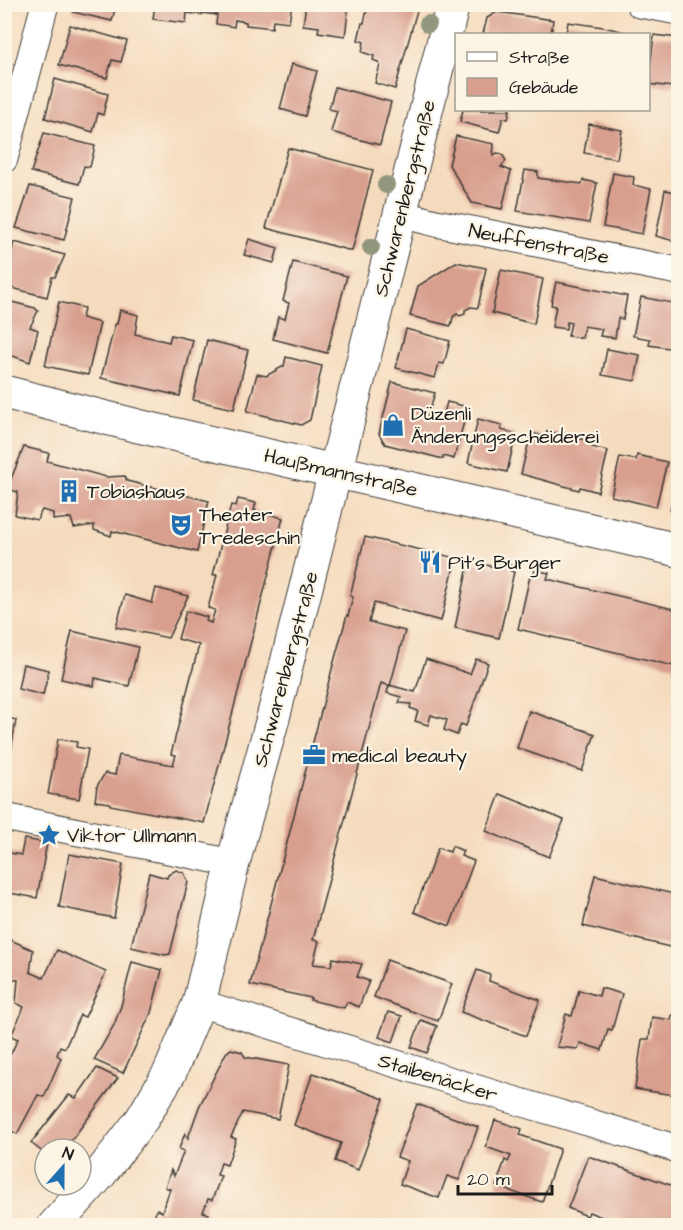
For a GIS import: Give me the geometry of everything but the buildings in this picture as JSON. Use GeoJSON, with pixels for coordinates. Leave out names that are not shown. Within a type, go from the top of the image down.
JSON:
{"type":"FeatureCollection","features":[{"type":"Feature","properties":{"kind":"street"},"geometry":{"type":"LineString","coordinates":[[4,159],[45,4]]}},
{"type":"Feature","properties":{"kind":"street","name":"Schwarenbergstraße"},"geometry":{"type":"LineString","coordinates":[[54,1226],[100,1174],[142,1119],[170,1072],[199,1003],[453,4]]}},
{"type":"Feature","properties":{"kind":"street"},"geometry":{"type":"LineString","coordinates":[[640,4],[678,10]]}},
{"type":"Feature","properties":{"kind":"street","name":"Neuffenstraße"},"geometry":{"type":"LineString","coordinates":[[400,214],[678,271]]}},
{"type":"Feature","properties":{"kind":"street","name":"Haußmannstraße"},"geometry":{"type":"LineString","coordinates":[[4,392],[138,426],[678,550]]}},
{"type":"Feature","properties":{"kind":"street"},"geometry":{"type":"LineString","coordinates":[[4,817],[233,863]]}},
{"type":"Feature","properties":{"kind":"street","name":"Staibenäcker"},"geometry":{"type":"LineString","coordinates":[[199,1003],[484,1092],[678,1149]]}},
{"type":"Feature","properties":{"kind":"place","name":"Düzenli Änderungsscheiderei"},"geometry":{"type":"Point","coordinates":[393,425]}},
{"type":"Feature","properties":{"kind":"place","name":"Tobiashaus"},"geometry":{"type":"Point","coordinates":[69,491]}},
{"type":"Feature","properties":{"kind":"place","name":"Theater Tredeschin"},"geometry":{"type":"Point","coordinates":[181,525]}},
{"type":"Feature","properties":{"kind":"place","name":"Pit's Burger"},"geometry":{"type":"Point","coordinates":[430,562]}},
{"type":"Feature","properties":{"kind":"place","name":"medical beauty"},"geometry":{"type":"Point","coordinates":[314,755]}},
{"type":"Feature","properties":{"kind":"place","name":"Viktor Ullmann"},"geometry":{"type":"Point","coordinates":[49,835]}}]}
